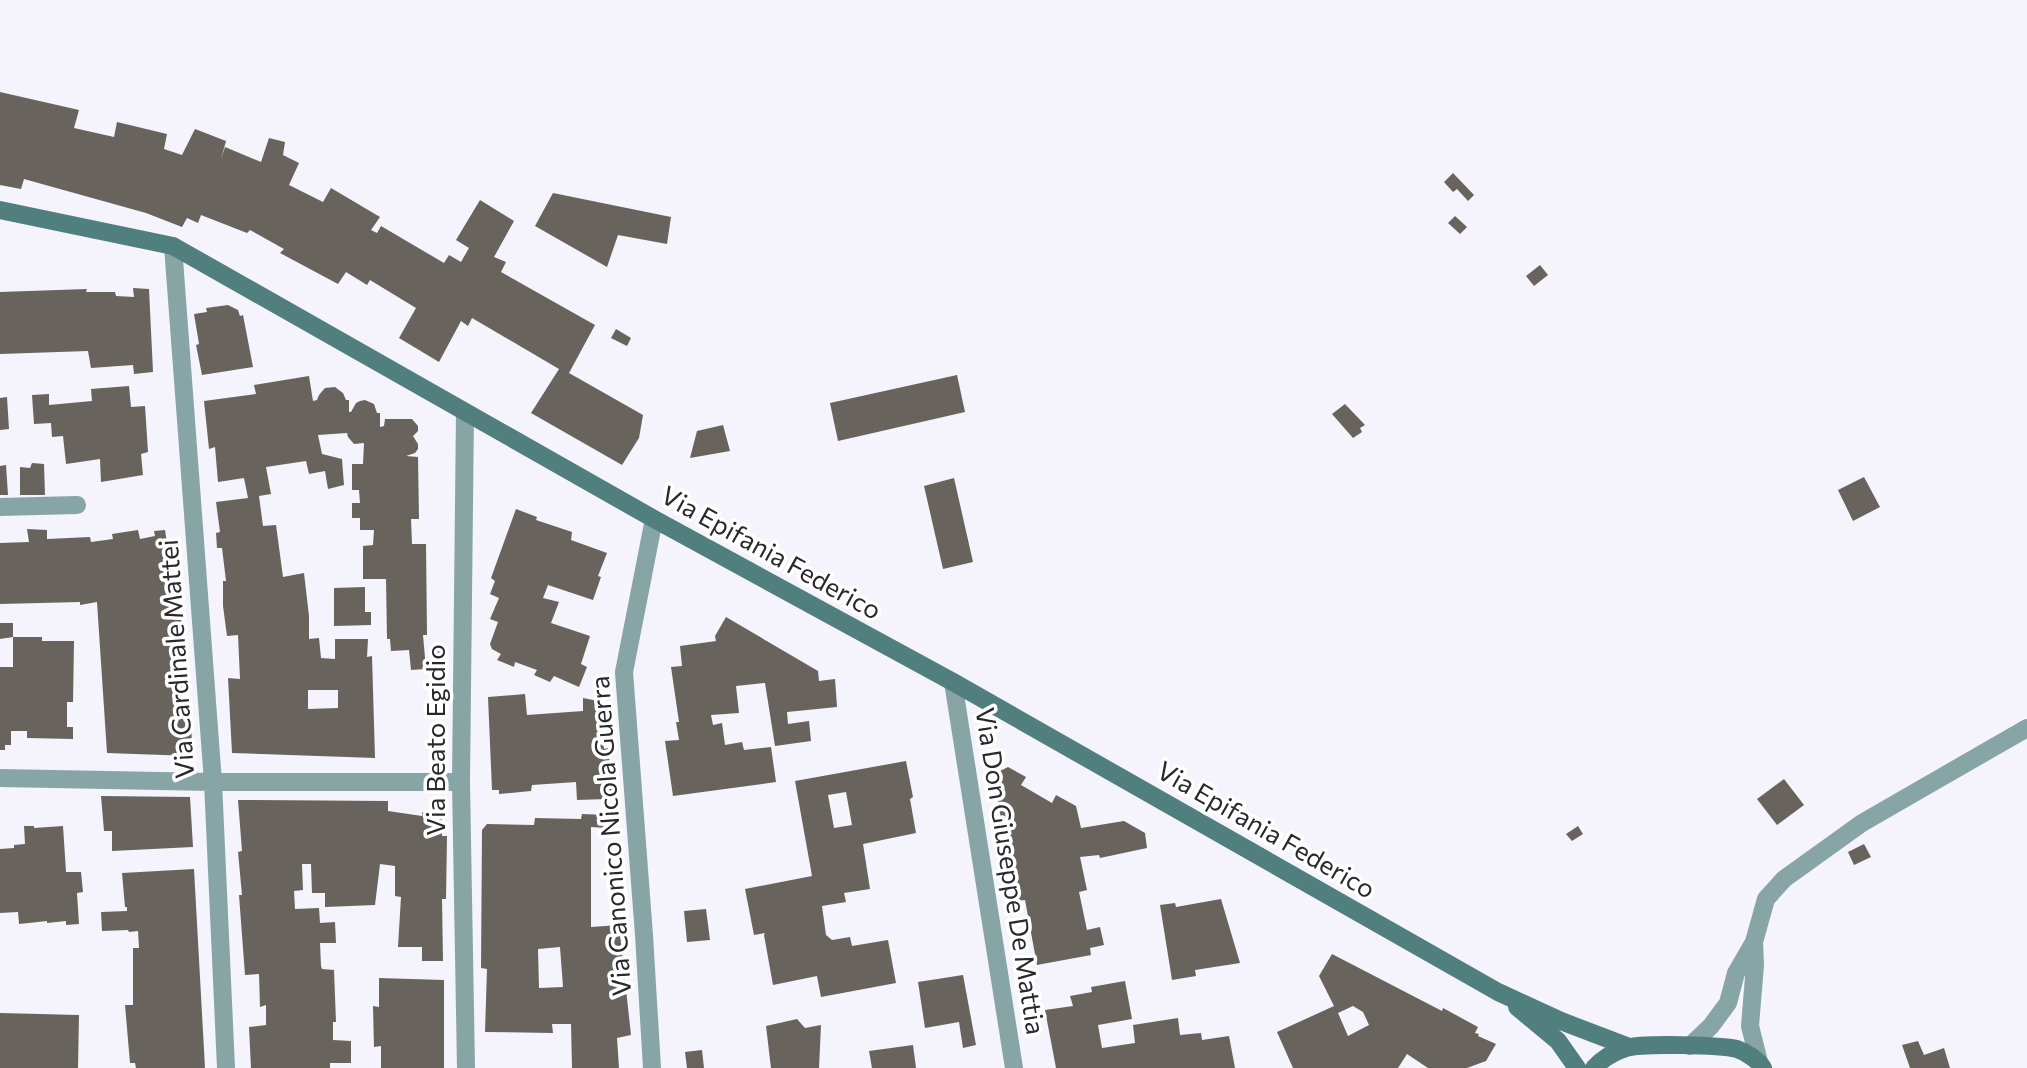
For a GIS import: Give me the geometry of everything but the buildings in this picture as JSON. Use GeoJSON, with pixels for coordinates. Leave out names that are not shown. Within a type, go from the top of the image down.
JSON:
{"type":"FeatureCollection","features":[{"type":"Feature","properties":{"kind":"main road","name":"Via Epifania Federico"},"geometry":{"type":"LineString","coordinates":[[0,210],[173,246],[654,519],[953,682],[1498,992],[1561,1021],[1629,1047]]}},
{"type":"Feature","properties":{"kind":"main road","name":"Via Epifania Federico"},"geometry":{"type":"LineString","coordinates":[[1498,992],[1558,1041],[1577,1068]]}},
{"type":"Feature","properties":{"kind":"main road"},"geometry":{"type":"LineString","coordinates":[[1594,1068],[1611,1054],[1629,1047],[1709,1046],[1738,1049],[1761,1065]]}},
{"type":"Feature","properties":{"kind":"street","name":"Via Cardinale Mattei"},"geometry":{"type":"LineString","coordinates":[[173,246],[213,782],[226,1068]]}},
{"type":"Feature","properties":{"kind":"street","name":"Via Beato Egidio"},"geometry":{"type":"LineString","coordinates":[[465,412],[461,782],[466,1068]]}},
{"type":"Feature","properties":{"kind":"street"},"geometry":{"type":"LineString","coordinates":[[0,507],[76,505]]}},
{"type":"Feature","properties":{"kind":"street","name":"Via Canonico Nicola Guerra"},"geometry":{"type":"LineString","coordinates":[[652,1068],[624,672],[654,519]]}},
{"type":"Feature","properties":{"kind":"street","name":"Via Don Giuseppe De Mattia"},"geometry":{"type":"LineString","coordinates":[[953,682],[1014,1068]]}},
{"type":"Feature","properties":{"kind":"street"},"geometry":{"type":"LineString","coordinates":[[1690,1046],[1711,1026],[1728,1003],[1736,973],[1754,942],[1766,899],[1784,879],[1862,823],[2027,727]]}},
{"type":"Feature","properties":{"kind":"street"},"geometry":{"type":"LineString","coordinates":[[0,778],[213,782],[461,782]]}},
{"type":"Feature","properties":{"kind":"street"},"geometry":{"type":"LineString","coordinates":[[1754,942],[1750,1026],[1761,1065]]}}]}
